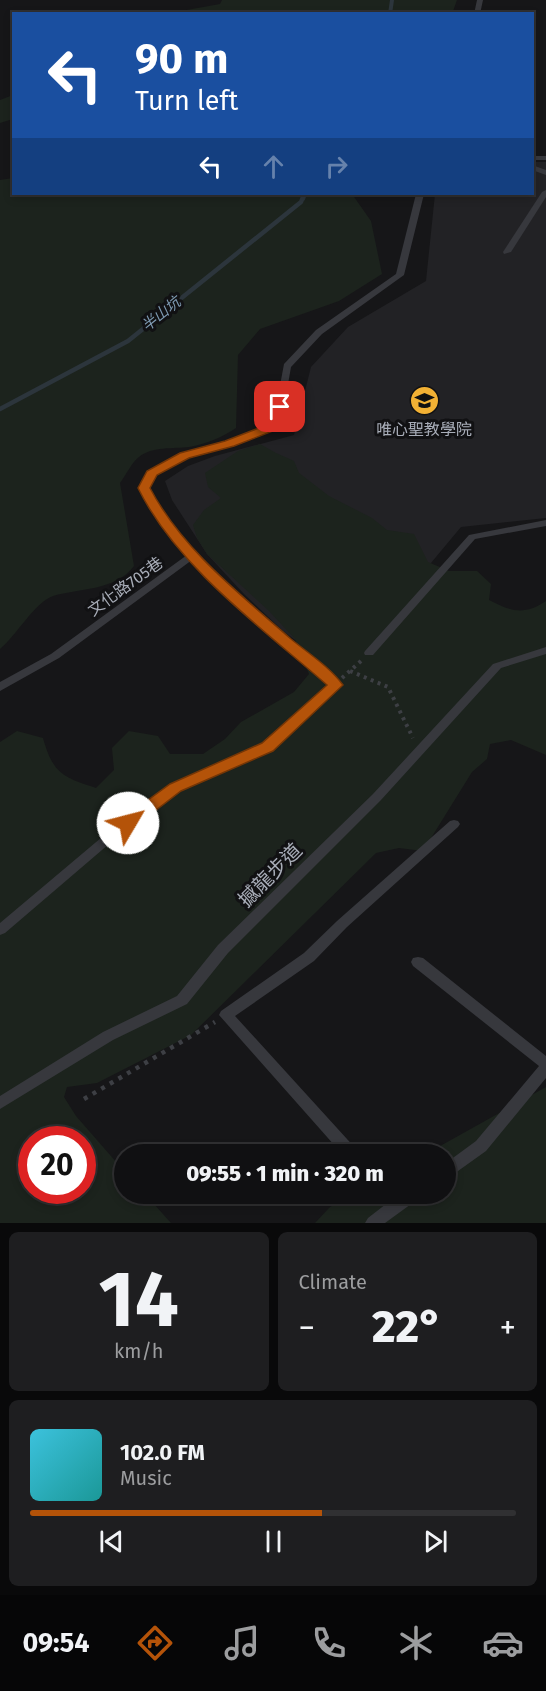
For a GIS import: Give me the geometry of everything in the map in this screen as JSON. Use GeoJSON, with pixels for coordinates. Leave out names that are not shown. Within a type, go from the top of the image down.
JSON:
{"type":"FeatureCollection","features":[{"type":"Feature","properties":{"kind":"lane"},"geometry":{"type":"LineString","coordinates":[[507,252],[546,192]]}},
{"type":"Feature","properties":{"kind":"lane"},"geometry":{"type":"LineString","coordinates":[[0,930],[112,835],[175,788],[267,747],[335,685],[237,599],[193,555],[157,514],[144,488],[152,473],[184,455],[230,443],[269,428],[280,407],[287,366],[319,332],[400,275],[420,195]]}},
{"type":"Feature","properties":{"kind":"lane"},"geometry":{"type":"LineString","coordinates":[[369,653],[472,537],[546,523]]}},
{"type":"Feature","properties":{"kind":"lane","name":"文化路705巷"},"geometry":{"type":"LineString","coordinates":[[0,687],[55,656],[193,555]]}},
{"type":"Feature","properties":{"kind":"lane","name":"撼龍步道"},"geometry":{"type":"LineString","coordinates":[[0,1103],[108,1036],[182,1000],[223,949],[377,796],[497,666],[546,650]]}},
{"type":"Feature","properties":{"kind":"lane"},"geometry":{"type":"LineString","coordinates":[[342,1144],[226,1015],[309,957],[342,924],[454,824]]}},
{"type":"Feature","properties":{"kind":"lane"},"geometry":{"type":"LineString","coordinates":[[418,962],[546,1066],[481,1146],[456,1164]]}},
{"type":"Feature","properties":{"kind":"lane"},"geometry":{"type":"LineString","coordinates":[[373,1223],[389,1204]]}},
{"type":"Feature","properties":{"kind":"path"},"geometry":{"type":"LineString","coordinates":[[335,685],[369,653]]}},
{"type":"Feature","properties":{"kind":"path"},"geometry":{"type":"LineString","coordinates":[[350,671],[388,687],[419,750]]}},
{"type":"Feature","properties":{"kind":"path"},"geometry":{"type":"LineString","coordinates":[[84,1099],[226,1015]]}},
{"type":"Feature","properties":{"kind":"shaded area"},"geometry":{"type":"Polygon","coordinates":[[[222,0],[457,0],[453,12],[176,12],[220,4],[222,0]]]}},
{"type":"Feature","properties":{"kind":"shaded area"},"geometry":{"type":"Polygon","coordinates":[[[12,95],[12,119],[0,123],[0,100],[12,95]]]}},
{"type":"Feature","properties":{"kind":"shaded area","name":"唯心聖教學院"},"geometry":{"type":"Polygon","coordinates":[[[534,162],[546,162],[546,518],[461,527],[365,642],[333,668],[283,631],[207,554],[172,500],[165,481],[188,466],[215,456],[294,435],[311,367],[348,327],[426,281],[435,195],[534,195],[534,162]]]}},
{"type":"Feature","properties":{"kind":"shaded area"},"geometry":{"type":"Polygon","coordinates":[[[12,178],[12,195],[353,195],[371,221],[382,274],[339,301],[260,329],[238,355],[236,428],[202,444],[144,453],[134,462],[120,483],[134,566],[117,580],[107,584],[46,599],[0,649],[0,180],[12,178]]]}},
{"type":"Feature","properties":{"kind":"shaded area"},"geometry":{"type":"Polygon","coordinates":[[[260,444],[294,461],[299,473],[329,496],[372,518],[387,530],[414,534],[428,562],[449,571],[477,571],[491,584],[489,600],[517,610],[531,609],[546,601],[546,755],[511,740],[490,744],[487,759],[472,772],[423,851],[399,848],[376,853],[191,1035],[97,1083],[67,1087],[64,1097],[85,1126],[18,1126],[18,1204],[96,1204],[96,1139],[114,1160],[114,1204],[154,1204],[171,1223],[0,1223],[0,742],[17,731],[43,738],[55,767],[67,777],[96,788],[114,770],[112,748],[129,731],[158,736],[170,754],[203,754],[225,739],[241,722],[294,692],[309,674],[295,639],[269,611],[207,554],[197,538],[193,525],[204,510],[221,498],[208,487],[205,473],[238,451],[260,444]]]}},
{"type":"Feature","properties":{"kind":"shaded area"},"geometry":{"type":"Polygon","coordinates":[[[546,1087],[546,1223],[315,1223],[336,1204],[456,1204],[456,1144],[444,1144],[546,1087]]]}},
{"type":"Feature","properties":{"kind":"waterway","name":"半山坑"},"geometry":{"type":"LineString","coordinates":[[390,12],[392,0]]}},
{"type":"Feature","properties":{"kind":"waterway","name":"半山坑"},"geometry":{"type":"LineString","coordinates":[[303,199],[305,195]]}},
{"type":"Feature","properties":{"kind":"waterway","name":"半山坑"},"geometry":{"type":"LineString","coordinates":[[0,409],[128,341],[301,202],[303,197]]}},
{"type":"Feature","properties":{"kind":"place","name":"唯心聖教學院"},"geometry":{"type":"Point","coordinates":[424,401]}},
{"type":"Feature","properties":{"kind":"route"},"geometry":{"type":"LineString","coordinates":[[128,823],[175,788],[267,747],[335,685],[237,599],[193,555],[157,514],[144,488],[152,473],[184,455],[230,443],[269,428],[280,407]]}}]}
